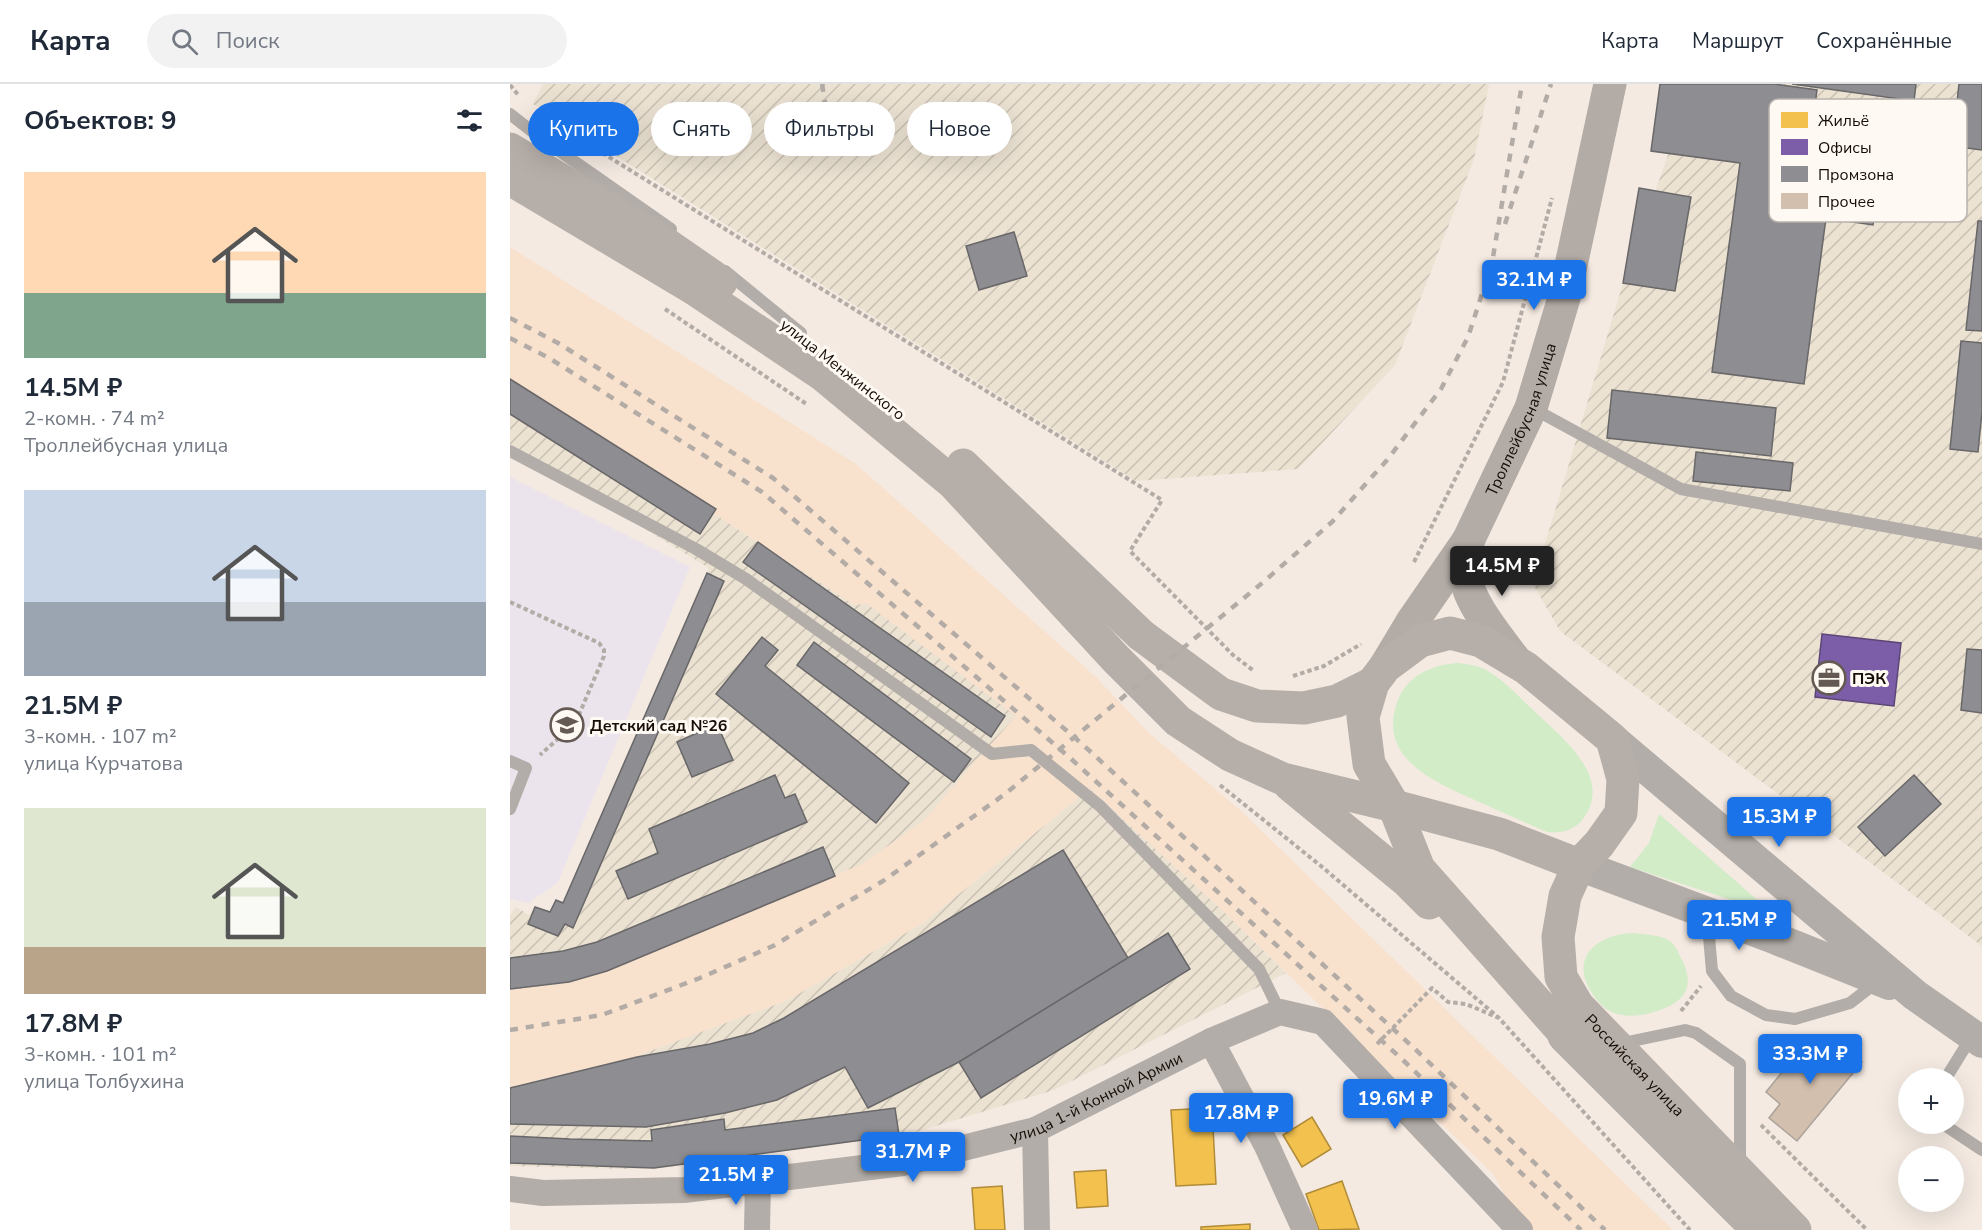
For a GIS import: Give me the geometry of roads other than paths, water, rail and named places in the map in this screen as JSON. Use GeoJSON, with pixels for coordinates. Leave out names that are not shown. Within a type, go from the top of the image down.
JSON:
{"type":"FeatureCollection","features":[{"type":"Feature","properties":{"kind":"main road","name":"Троллейбусная улица"},"geometry":{"type":"LineString","coordinates":[[1379,675],[1412,622],[1468,541],[1531,408],[1564,298],[1610,84]]}},
{"type":"Feature","properties":{"kind":"main road","name":"улица Менжинского"},"geometry":{"type":"LineString","coordinates":[[510,149],[659,239],[704,271],[801,333],[967,468],[1141,635],[1221,694],[1257,706],[1304,708],[1337,701],[1379,675],[1420,641],[1450,633],[1481,640],[1514,659],[1612,739]]}},
{"type":"Feature","properties":{"kind":"main road","name":"улица Менжинского"},"geometry":{"type":"LineString","coordinates":[[510,179],[693,288],[823,375],[953,483],[1116,659],[1178,721],[1230,755],[1283,779]]}},
{"type":"Feature","properties":{"kind":"main road","name":"Троллейбусная улица"},"geometry":{"type":"LineString","coordinates":[[1468,541],[1465,574],[1472,595],[1514,659]]}},
{"type":"Feature","properties":{"kind":"main road"},"geometry":{"type":"LineString","coordinates":[[1379,675],[1363,717],[1369,764],[1394,806],[1419,869],[1580,1051]]}},
{"type":"Feature","properties":{"kind":"main road","name":"Российская улица"},"geometry":{"type":"LineString","coordinates":[[1612,739],[1623,779],[1621,813],[1599,844],[1579,865],[1565,896],[1557,937],[1561,977],[1578,1006],[1795,1230]]}},
{"type":"Feature","properties":{"kind":"main road"},"geometry":{"type":"LineString","coordinates":[[1283,779],[1499,834],[1579,865]]}},
{"type":"Feature","properties":{"kind":"main road"},"geometry":{"type":"LineString","coordinates":[[1283,779],[1407,881],[1580,1051]]}},
{"type":"Feature","properties":{"kind":"main road","name":"Российская улица"},"geometry":{"type":"LineString","coordinates":[[1580,1051],[1758,1230]]}},
{"type":"Feature","properties":{"kind":"street"},"geometry":{"type":"LineString","coordinates":[[1612,739],[1915,995],[1977,1039]]}},
{"type":"Feature","properties":{"kind":"street"},"geometry":{"type":"LineString","coordinates":[[1579,865],[1915,995]]}},
{"type":"Feature","properties":{"kind":"street","name":"улица 1-й Конной Армии"},"geometry":{"type":"LineString","coordinates":[[510,1189],[543,1193],[684,1190],[903,1163],[1035,1130],[1211,1041],[1280,1012]]}},
{"type":"Feature","properties":{"kind":"street"},"geometry":{"type":"LineString","coordinates":[[1280,1012],[1323,1022],[1520,1230]]}},
{"type":"Feature","properties":{"kind":"street"},"geometry":{"type":"LineString","coordinates":[[1211,1041],[1267,1146],[1305,1230]]}},
{"type":"Feature","properties":{"kind":"street"},"geometry":{"type":"LineString","coordinates":[[1035,1130],[1037,1230]]}},
{"type":"Feature","properties":{"kind":"street"},"geometry":{"type":"LineString","coordinates":[[757,1230],[758,1182]]}},
{"type":"Feature","properties":{"kind":"lane"},"geometry":{"type":"LineString","coordinates":[[510,114],[677,233]]}},
{"type":"Feature","properties":{"kind":"lane"},"geometry":{"type":"LineString","coordinates":[[712,261],[801,333]]}},
{"type":"Feature","properties":{"kind":"lane"},"geometry":{"type":"LineString","coordinates":[[1531,408],[1682,489],[1982,544]]}},
{"type":"Feature","properties":{"kind":"lane"},"geometry":{"type":"LineString","coordinates":[[510,451],[696,549],[746,579],[993,754],[1031,750],[1100,806],[1259,969],[1280,1012]]}},
{"type":"Feature","properties":{"kind":"lane"},"geometry":{"type":"LineString","coordinates":[[510,761],[526,768],[510,809]]}},
{"type":"Feature","properties":{"kind":"lane"},"geometry":{"type":"LineString","coordinates":[[1707,913],[1712,971],[1731,996],[1766,1015],[1795,1019],[1850,1003],[1879,980]]}},
{"type":"Feature","properties":{"kind":"lane"},"geometry":{"type":"LineString","coordinates":[[1616,1044],[1685,1030],[1696,1033],[1740,1064],[1740,1172]]}},
{"type":"Feature","properties":{"kind":"lane"},"geometry":{"type":"LineString","coordinates":[[1954,1068],[1977,1039]]}},
{"type":"Feature","properties":{"kind":"lane"},"geometry":{"type":"LineString","coordinates":[[1957,1134],[1982,1150]]}},
{"type":"Feature","properties":{"kind":"railway"},"geometry":{"type":"LineString","coordinates":[[822,84],[825,102]]}},
{"type":"Feature","properties":{"kind":"railway"},"geometry":{"type":"LineString","coordinates":[[510,1030],[602,1015],[700,978],[773,946],[883,881],[1005,794],[1261,584],[1332,522],[1387,460],[1441,389],[1468,337],[1492,263],[1522,84]]}},
{"type":"Feature","properties":{"kind":"railway"},"geometry":{"type":"LineString","coordinates":[[1505,224],[1551,84]]}},
{"type":"Feature","properties":{"kind":"railway"},"geometry":{"type":"LineString","coordinates":[[510,318],[558,343],[773,478],[1081,743],[1415,1049],[1605,1230]]}},
{"type":"Feature","properties":{"kind":"railway"},"geometry":{"type":"LineString","coordinates":[[510,338],[549,358],[762,492],[1069,757],[1404,1061],[1581,1230]]}},
{"type":"Feature","properties":{"kind":"place","name":"ПЭК"},"geometry":{"type":"Point","coordinates":[1829,678]}},
{"type":"Feature","properties":{"kind":"place","name":"Детский сад №26"},"geometry":{"type":"Point","coordinates":[567,725]}}]}
